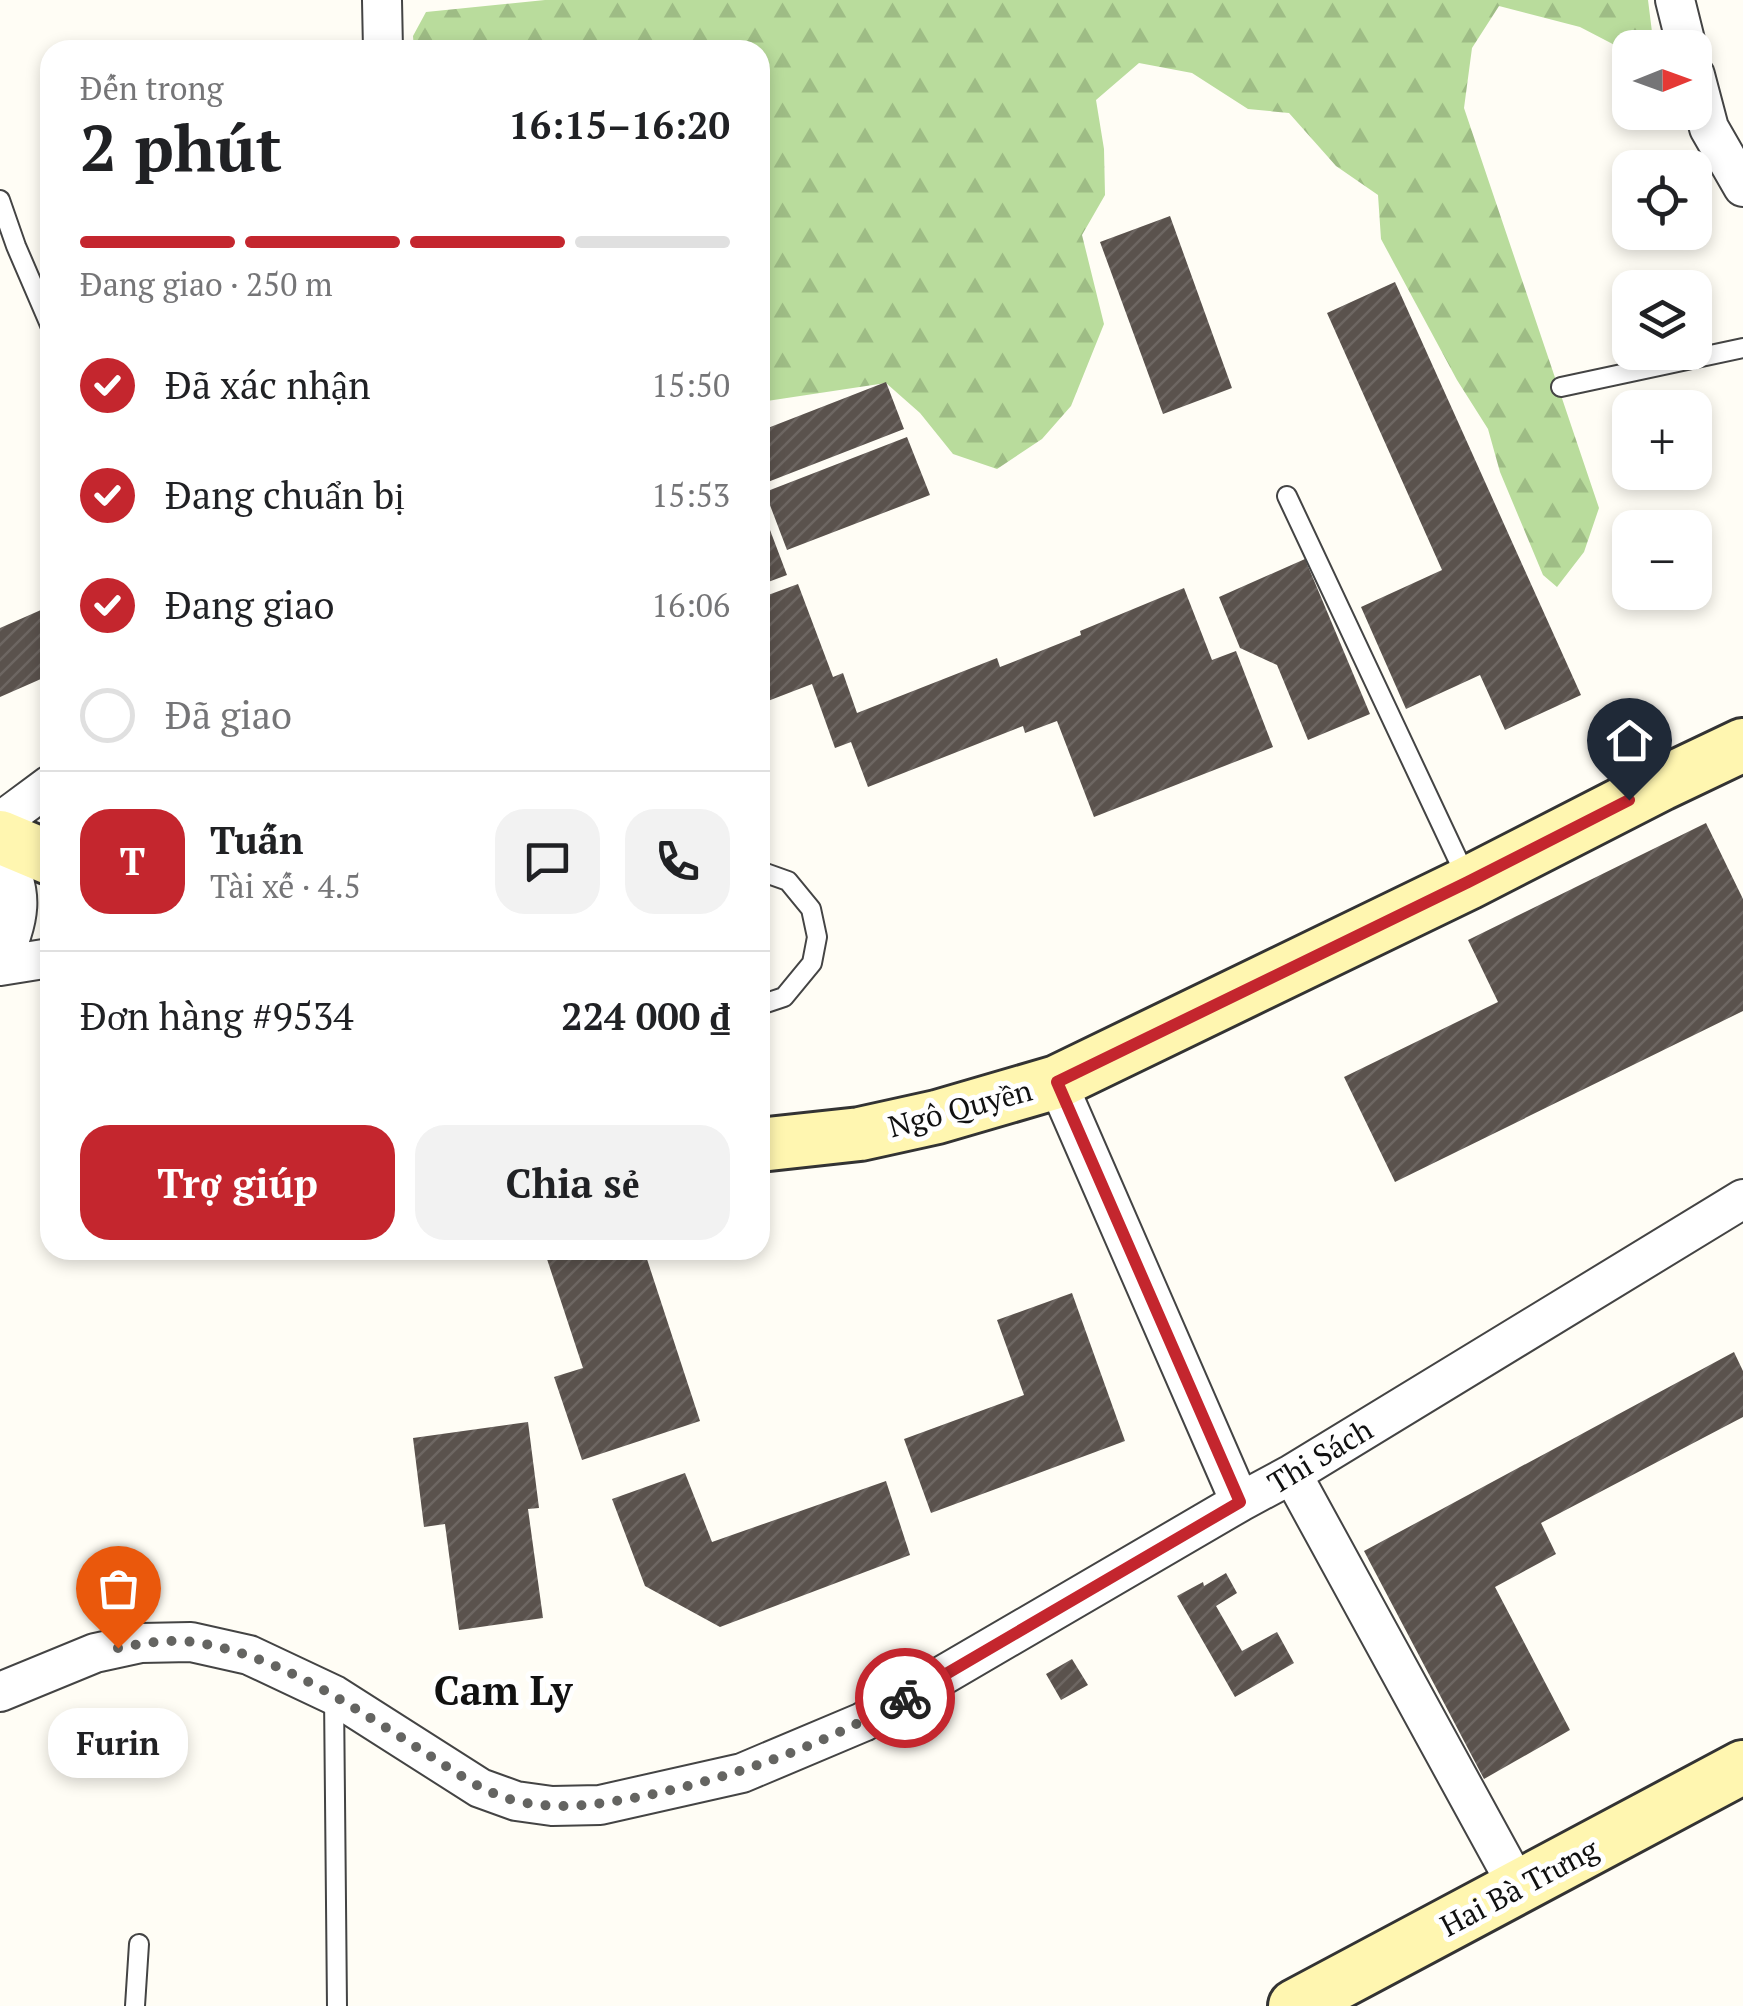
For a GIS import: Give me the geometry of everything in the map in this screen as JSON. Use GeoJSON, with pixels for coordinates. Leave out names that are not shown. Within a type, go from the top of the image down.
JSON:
{"type":"FeatureCollection","features":[{"type":"Feature","properties":{"kind":"street"},"geometry":{"type":"LineString","coordinates":[[382,0],[383,40]]}},
{"type":"Feature","properties":{"kind":"street"},"geometry":{"type":"LineString","coordinates":[[1674,0],[1683,30]]}},
{"type":"Feature","properties":{"kind":"street"},"geometry":{"type":"LineString","coordinates":[[1711,130],[1743,187]]}},
{"type":"Feature","properties":{"kind":"street","name":"Ngô Quyền"},"geometry":{"type":"LineString","coordinates":[[770,1143],[860,1134],[1057,1082],[1743,745]]}},
{"type":"Feature","properties":{"kind":"street"},"geometry":{"type":"LineString","coordinates":[[0,822],[40,792]]}},
{"type":"Feature","properties":{"kind":"street"},"geometry":{"type":"LineString","coordinates":[[0,837],[40,854]]}},
{"type":"Feature","properties":{"kind":"street"},"geometry":{"type":"LineString","coordinates":[[0,851],[9,866],[18,901],[15,930],[0,964]]}},
{"type":"Feature","properties":{"kind":"street"},"geometry":{"type":"LineString","coordinates":[[0,964],[40,959]]}},
{"type":"Feature","properties":{"kind":"street"},"geometry":{"type":"LineString","coordinates":[[1057,1082],[1240,1502]]}},
{"type":"Feature","properties":{"kind":"street","name":"Thi Sách"},"geometry":{"type":"LineString","coordinates":[[0,1692],[95,1653],[141,1643],[191,1642],[248,1655],[334,1695],[480,1788],[516,1801],[552,1806],[600,1805],[742,1772],[864,1722],[1292,1474],[1743,1200]]}},
{"type":"Feature","properties":{"kind":"street"},"geometry":{"type":"LineString","coordinates":[[1292,1474],[1518,1887]]}},
{"type":"Feature","properties":{"kind":"street","name":"Hai Bà Trưng"},"geometry":{"type":"LineString","coordinates":[[1294,2006],[1743,1767]]}},
{"type":"Feature","properties":{"kind":"lane"},"geometry":{"type":"LineString","coordinates":[[0,200],[40,302]]}},
{"type":"Feature","properties":{"kind":"lane"},"geometry":{"type":"LineString","coordinates":[[1561,387],[1743,348]]}},
{"type":"Feature","properties":{"kind":"lane"},"geometry":{"type":"LineString","coordinates":[[1287,496],[1468,882]]}},
{"type":"Feature","properties":{"kind":"lane"},"geometry":{"type":"LineString","coordinates":[[770,875],[788,881],[811,909],[817,937],[812,963],[784,997],[770,1001]]}},
{"type":"Feature","properties":{"kind":"lane"},"geometry":{"type":"LineString","coordinates":[[334,1695],[338,2006]]}},
{"type":"Feature","properties":{"kind":"lane"},"geometry":{"type":"LineString","coordinates":[[135,2006],[139,1944]]}},
{"type":"Feature","properties":{"kind":"green space"},"geometry":{"type":"Polygon","coordinates":[[[545,0],[1648,0],[1652,30],[1612,30],[1612,44],[1580,27],[1499,6],[1472,48],[1464,108],[1599,508],[1584,552],[1557,587],[1543,575],[1500,472],[1488,429],[1381,239],[1378,195],[1336,166],[1289,113],[1248,109],[1192,73],[1139,63],[1096,100],[1104,149],[1105,195],[1082,235],[1104,324],[1071,406],[1042,439],[997,469],[953,454],[920,413],[886,383],[770,400],[770,40],[413,40],[426,12],[545,0]]]}},
{"type":"Feature","properties":{"kind":"building"},"geometry":{"type":"Polygon","coordinates":[[[1170,216],[1232,388],[1163,414],[1100,242],[1170,216]]]}},
{"type":"Feature","properties":{"kind":"building"},"geometry":{"type":"Polygon","coordinates":[[[1395,282],[1581,695],[1505,730],[1480,675],[1406,709],[1361,607],[1442,570],[1327,313],[1395,282]]]}},
{"type":"Feature","properties":{"kind":"building"},"geometry":{"type":"Polygon","coordinates":[[[886,382],[904,429],[770,481],[770,427],[886,382]]]}},
{"type":"Feature","properties":{"kind":"building"},"geometry":{"type":"Polygon","coordinates":[[[907,437],[930,495],[787,550],[770,505],[770,490],[907,437]]]}},
{"type":"Feature","properties":{"kind":"building"},"geometry":{"type":"Polygon","coordinates":[[[770,530],[787,575],[770,581],[770,530]]]}},
{"type":"Feature","properties":{"kind":"building"},"geometry":{"type":"Polygon","coordinates":[[[1305,559],[1370,714],[1308,740],[1277,665],[1240,648],[1219,597],[1305,559]]]}},
{"type":"Feature","properties":{"kind":"building"},"geometry":{"type":"Polygon","coordinates":[[[798,584],[833,677],[843,673],[857,713],[997,658],[1000,667],[1184,588],[1212,660],[1236,651],[1273,747],[1094,817],[1057,721],[1025,733],[1023,726],[868,787],[851,742],[835,748],[812,684],[770,700],[770,594],[798,584]]]}},
{"type":"Feature","properties":{"kind":"building"},"geometry":{"type":"Polygon","coordinates":[[[40,610],[40,679],[0,697],[0,628],[40,610]]]}},
{"type":"Feature","properties":{"kind":"building"},"geometry":{"type":"Polygon","coordinates":[[[1706,823],[1743,899],[1743,1011],[1395,1182],[1344,1077],[1498,1002],[1468,940],[1706,823]]]}},
{"type":"Feature","properties":{"kind":"building"},"geometry":{"type":"Polygon","coordinates":[[[547,1260],[647,1260],[700,1421],[582,1460],[554,1377],[583,1368],[547,1260]]]}},
{"type":"Feature","properties":{"kind":"building"},"geometry":{"type":"Polygon","coordinates":[[[1072,1293],[1125,1441],[931,1513],[904,1439],[1024,1395],[997,1320],[1072,1293]]]}},
{"type":"Feature","properties":{"kind":"building"},"geometry":{"type":"Polygon","coordinates":[[[1734,1352],[1743,1371],[1743,1417],[1541,1523],[1556,1554],[1495,1587],[1570,1730],[1484,1779],[1364,1551],[1734,1352]]]}},
{"type":"Feature","properties":{"kind":"building"},"geometry":{"type":"Polygon","coordinates":[[[528,1422],[539,1508],[528,1509],[543,1618],[459,1630],[445,1524],[424,1527],[413,1438],[528,1422]]]}},
{"type":"Feature","properties":{"kind":"building"},"geometry":{"type":"Polygon","coordinates":[[[685,1473],[712,1542],[886,1481],[910,1555],[720,1627],[645,1586],[612,1499],[685,1473]]]}},
{"type":"Feature","properties":{"kind":"building"},"geometry":{"type":"Polygon","coordinates":[[[1226,1573],[1237,1593],[1216,1606],[1242,1651],[1277,1632],[1294,1663],[1235,1697],[1177,1596],[1226,1573]]]}},
{"type":"Feature","properties":{"kind":"building"},"geometry":{"type":"Polygon","coordinates":[[[1072,1659],[1088,1685],[1061,1700],[1046,1674],[1072,1659]]]}},
{"type":"Feature","properties":{"kind":"way so far"},"geometry":{"type":"LineString","coordinates":[[118,1648],[141,1643],[191,1642],[248,1655],[334,1695],[480,1788],[516,1801],[552,1806],[600,1805],[742,1772],[864,1722],[905,1698]]}},
{"type":"Feature","properties":{"kind":"place","name":"Furin"},"geometry":{"type":"Point","coordinates":[118,1648]}},
{"type":"Feature","properties":{"kind":"district","name":"Cam Ly"},"geometry":{"type":"Point","coordinates":[503,1689]}},
{"type":"Feature","properties":{"kind":"route"},"geometry":{"type":"LineString","coordinates":[[905,1698],[1240,1502],[1057,1082],[1629,800]]}}]}
